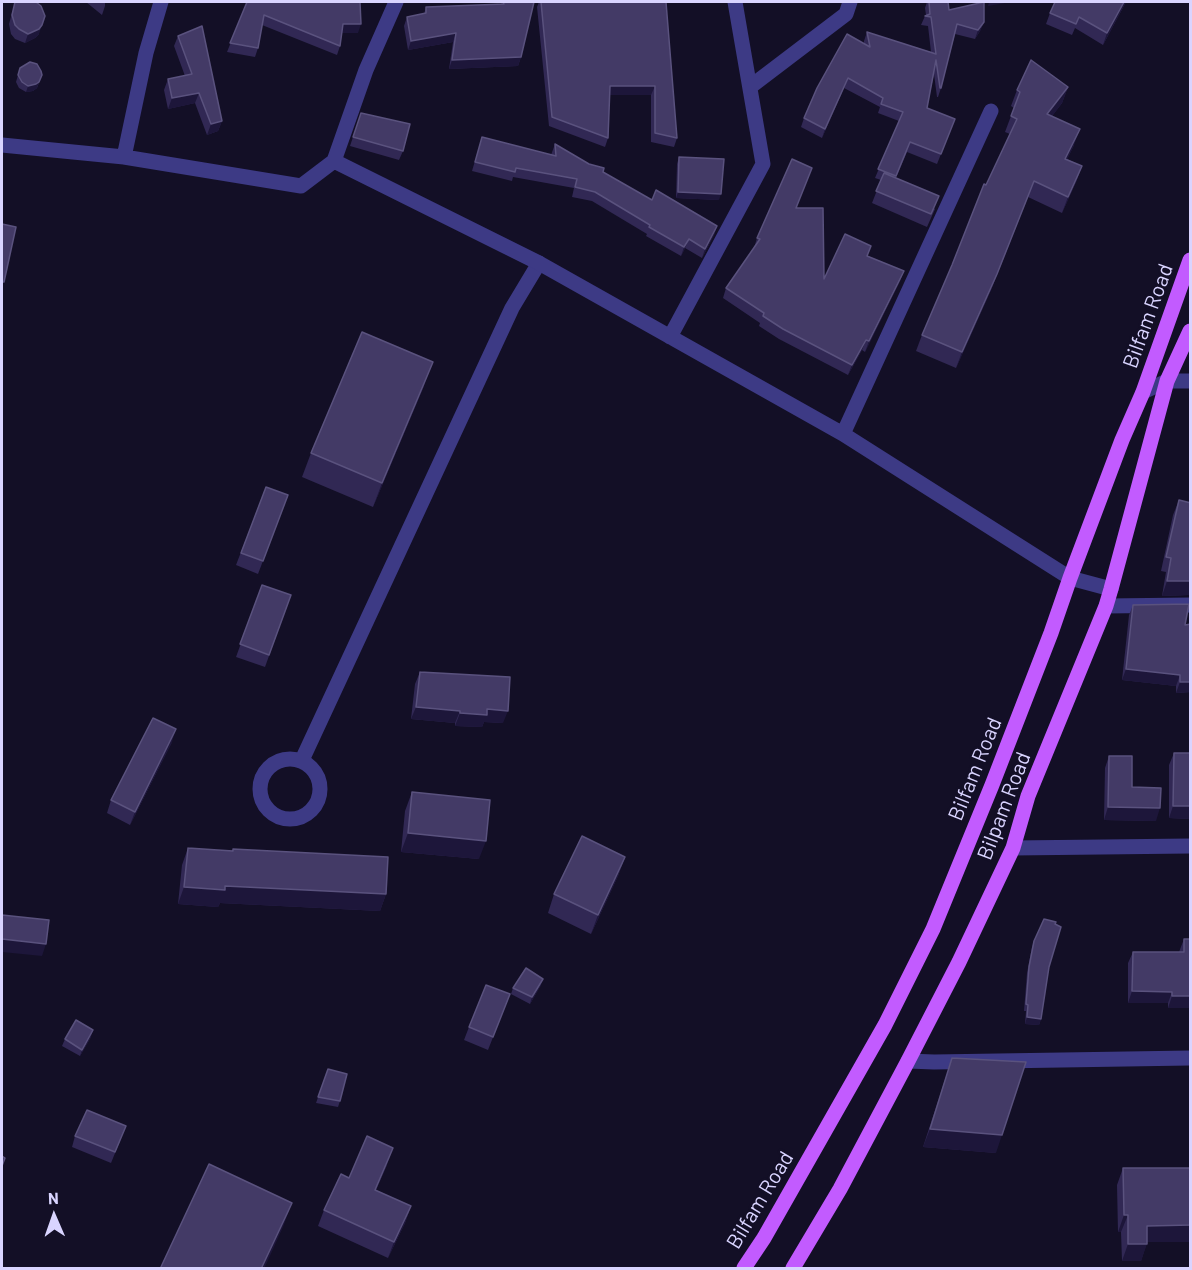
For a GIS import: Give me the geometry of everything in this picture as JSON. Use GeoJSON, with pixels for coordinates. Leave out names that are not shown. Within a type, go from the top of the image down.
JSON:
{"type":"FeatureCollection","features":[{"type":"Feature","properties":{"kind":"main road","name":"Bilfam Road"},"geometry":{"type":"LineString","coordinates":[[744,1269],[792,1190],[885,1025],[933,929],[1051,633],[1191,260]]}},
{"type":"Feature","properties":{"kind":"main road","name":"Bilpam Road"},"geometry":{"type":"LineString","coordinates":[[793,1269],[840,1188],[908,1061],[959,962],[1013,848],[1028,796],[1106,606],[1167,381],[1191,331]]}},
{"type":"Feature","properties":{"kind":"street"},"geometry":{"type":"LineString","coordinates":[[124,157],[146,53],[161,2]]}},
{"type":"Feature","properties":{"kind":"street"},"geometry":{"type":"LineString","coordinates":[[2,146],[124,157],[301,186],[334,161],[366,70],[396,2]]}},
{"type":"Feature","properties":{"kind":"street"},"geometry":{"type":"LineString","coordinates":[[670,337],[763,164],[735,2]]}},
{"type":"Feature","properties":{"kind":"street"},"geometry":{"type":"LineString","coordinates":[[750,87],[846,14],[850,2]]}},
{"type":"Feature","properties":{"kind":"street"},"geometry":{"type":"LineString","coordinates":[[843,435],[991,111]]}},
{"type":"Feature","properties":{"kind":"street"},"geometry":{"type":"LineString","coordinates":[[334,161],[539,263],[843,435],[1070,578],[1111,589]]}},
{"type":"Feature","properties":{"kind":"street"},"geometry":{"type":"LineString","coordinates":[[302,760],[512,308],[539,263]]}},
{"type":"Feature","properties":{"kind":"street"},"geometry":{"type":"LineString","coordinates":[[1143,392],[1167,381],[1191,381]]}},
{"type":"Feature","properties":{"kind":"street"},"geometry":{"type":"LineString","coordinates":[[1106,606],[1191,605]]}},
{"type":"Feature","properties":{"kind":"street"},"geometry":{"type":"LineString","coordinates":[[281,759],[302,760],[311,766],[317,775],[320,796],[316,805],[299,818],[278,817],[262,803],[259,792],[264,772],[271,764],[281,759]]}},
{"type":"Feature","properties":{"kind":"street"},"geometry":{"type":"LineString","coordinates":[[1013,848],[1191,846]]}},
{"type":"Feature","properties":{"kind":"street"},"geometry":{"type":"LineString","coordinates":[[908,1061],[1191,1058]]}},
{"type":"Feature","properties":{"kind":"building"},"geometry":{"type":"Polygon","coordinates":[[[15,2],[36,2],[41,6],[45,16],[39,29],[28,34],[15,25],[12,15],[15,2]]]}},
{"type":"Feature","properties":{"kind":"building"},"geometry":{"type":"Polygon","coordinates":[[[247,2],[360,2],[361,24],[343,24],[340,46],[264,15],[258,48],[230,43],[247,2]]]}},
{"type":"Feature","properties":{"kind":"building"},"geometry":{"type":"Polygon","coordinates":[[[503,2],[534,2],[521,57],[452,60],[456,33],[411,41],[407,17],[426,13],[426,7],[504,4],[503,2]]]}},
{"type":"Feature","properties":{"kind":"building"},"geometry":{"type":"Polygon","coordinates":[[[541,2],[666,2],[677,138],[655,133],[655,86],[610,86],[608,138],[552,117],[541,2]]]}},
{"type":"Feature","properties":{"kind":"building"},"geometry":{"type":"Polygon","coordinates":[[[929,2],[948,2],[949,10],[984,2],[984,22],[978,30],[957,24],[941,88],[936,60],[927,108],[955,119],[941,154],[910,142],[896,176],[878,169],[903,112],[881,104],[883,98],[848,78],[825,129],[804,118],[817,88],[847,34],[870,47],[867,32],[936,54],[931,17],[925,16],[930,14],[929,2]]]}},
{"type":"Feature","properties":{"kind":"building"},"geometry":{"type":"Polygon","coordinates":[[[1055,2],[1124,2],[1107,33],[1079,17],[1076,24],[1050,13],[1055,2]]]}},
{"type":"Feature","properties":{"kind":"building"},"geometry":{"type":"Polygon","coordinates":[[[202,26],[222,121],[211,124],[199,93],[172,98],[168,79],[192,74],[178,36],[202,26]]]}},
{"type":"Feature","properties":{"kind":"building"},"geometry":{"type":"Polygon","coordinates":[[[1031,60],[1068,87],[1047,114],[1080,129],[1065,159],[1082,166],[1068,197],[1034,181],[997,274],[962,352],[922,335],[984,184],[986,185],[1017,119],[1011,116],[1020,92],[1017,90],[1031,60]]]}},
{"type":"Feature","properties":{"kind":"building"},"geometry":{"type":"Polygon","coordinates":[[[30,62],[37,64],[42,75],[39,82],[28,86],[18,75],[20,68],[30,62]]]}},
{"type":"Feature","properties":{"kind":"building"},"geometry":{"type":"Polygon","coordinates":[[[361,113],[410,124],[403,151],[353,137],[361,113]]]}},
{"type":"Feature","properties":{"kind":"building"},"geometry":{"type":"Polygon","coordinates":[[[482,137],[556,156],[555,144],[589,164],[604,168],[603,172],[652,200],[656,190],[717,226],[705,249],[689,239],[684,247],[595,192],[575,187],[577,179],[516,168],[515,172],[475,162],[482,137]]]}},
{"type":"Feature","properties":{"kind":"building"},"geometry":{"type":"Polygon","coordinates":[[[679,157],[724,159],[721,194],[678,192],[679,157]]]}},
{"type":"Feature","properties":{"kind":"building"},"geometry":{"type":"Polygon","coordinates":[[[792,159],[812,168],[796,208],[823,208],[824,279],[845,234],[871,246],[867,256],[904,271],[869,341],[866,340],[852,365],[783,329],[763,316],[764,313],[726,288],[760,239],[757,238],[792,159]]]}},
{"type":"Feature","properties":{"kind":"building"},"geometry":{"type":"Polygon","coordinates":[[[884,173],[939,196],[931,214],[876,191],[884,173]]]}},
{"type":"Feature","properties":{"kind":"building"},"geometry":{"type":"Polygon","coordinates":[[[2,224],[16,227],[4,282],[2,282],[2,224]]]}},
{"type":"Feature","properties":{"kind":"building"},"geometry":{"type":"Polygon","coordinates":[[[362,332],[433,362],[382,483],[311,453],[362,332]]]}},
{"type":"Feature","properties":{"kind":"building"},"geometry":{"type":"Polygon","coordinates":[[[266,487],[288,495],[263,561],[241,553],[266,487]]]}},
{"type":"Feature","properties":{"kind":"building"},"geometry":{"type":"Polygon","coordinates":[[[1179,500],[1191,503],[1191,581],[1167,581],[1171,558],[1166,557],[1179,500]]]}},
{"type":"Feature","properties":{"kind":"building"},"geometry":{"type":"Polygon","coordinates":[[[262,585],[291,595],[269,655],[240,644],[262,585]]]}},
{"type":"Feature","properties":{"kind":"building"},"geometry":{"type":"Polygon","coordinates":[[[1189,604],[1185,625],[1191,624],[1191,682],[1180,682],[1180,675],[1126,669],[1133,605],[1189,604]]]}},
{"type":"Feature","properties":{"kind":"building"},"geometry":{"type":"Polygon","coordinates":[[[420,672],[510,677],[508,711],[487,709],[487,715],[416,707],[420,672]]]}},
{"type":"Feature","properties":{"kind":"building"},"geometry":{"type":"Polygon","coordinates":[[[153,718],[176,729],[135,812],[111,800],[153,718]]]}},
{"type":"Feature","properties":{"kind":"building"},"geometry":{"type":"Polygon","coordinates":[[[1174,753],[1191,753],[1191,806],[1173,806],[1174,753]]]}},
{"type":"Feature","properties":{"kind":"building"},"geometry":{"type":"Polygon","coordinates":[[[1109,756],[1132,756],[1132,787],[1161,788],[1160,808],[1108,807],[1109,756]]]}},
{"type":"Feature","properties":{"kind":"building"},"geometry":{"type":"Polygon","coordinates":[[[412,792],[490,800],[486,841],[408,833],[412,792]]]}},
{"type":"Feature","properties":{"kind":"building"},"geometry":{"type":"Polygon","coordinates":[[[582,836],[625,857],[598,915],[554,894],[582,836]]]}},
{"type":"Feature","properties":{"kind":"building"},"geometry":{"type":"Polygon","coordinates":[[[188,848],[388,857],[386,894],[225,886],[225,890],[184,887],[188,848]]]}},
{"type":"Feature","properties":{"kind":"building"},"geometry":{"type":"Polygon","coordinates":[[[2,915],[49,920],[46,944],[2,939],[2,915]]]}},
{"type":"Feature","properties":{"kind":"building"},"geometry":{"type":"Polygon","coordinates":[[[1044,919],[1056,922],[1055,924],[1061,927],[1049,967],[1041,1019],[1027,1017],[1028,1005],[1026,1004],[1034,941],[1044,919]]]}},
{"type":"Feature","properties":{"kind":"building"},"geometry":{"type":"Polygon","coordinates":[[[1184,939],[1191,939],[1191,996],[1172,996],[1172,992],[1132,991],[1133,952],[1184,952],[1184,939]]]}},
{"type":"Feature","properties":{"kind":"building"},"geometry":{"type":"Polygon","coordinates":[[[526,968],[543,979],[532,997],[513,988],[526,968]]]}},
{"type":"Feature","properties":{"kind":"building"},"geometry":{"type":"Polygon","coordinates":[[[486,985],[510,994],[493,1037],[469,1027],[486,985]]]}},
{"type":"Feature","properties":{"kind":"building"},"geometry":{"type":"Polygon","coordinates":[[[76,1020],[93,1030],[82,1050],[65,1039],[76,1020]]]}},
{"type":"Feature","properties":{"kind":"building"},"geometry":{"type":"Polygon","coordinates":[[[952,1058],[1026,1062],[1002,1135],[930,1129],[952,1058]]]}},
{"type":"Feature","properties":{"kind":"building"},"geometry":{"type":"Polygon","coordinates":[[[328,1069],[347,1074],[340,1101],[318,1097],[328,1069]]]}},
{"type":"Feature","properties":{"kind":"building"},"geometry":{"type":"Polygon","coordinates":[[[87,1110],[126,1126],[115,1152],[75,1136],[87,1110]]]}},
{"type":"Feature","properties":{"kind":"building"},"geometry":{"type":"Polygon","coordinates":[[[367,1136],[393,1148],[375,1190],[411,1206],[394,1242],[324,1210],[341,1174],[349,1178],[367,1136]]]}},
{"type":"Feature","properties":{"kind":"building"},"geometry":{"type":"Polygon","coordinates":[[[209,1164],[292,1203],[261,1269],[160,1269],[209,1164]]]}},
{"type":"Feature","properties":{"kind":"building"},"geometry":{"type":"Polygon","coordinates":[[[1123,1168],[1191,1168],[1191,1225],[1147,1226],[1147,1244],[1128,1244],[1128,1215],[1124,1215],[1123,1168]]]}}]}
